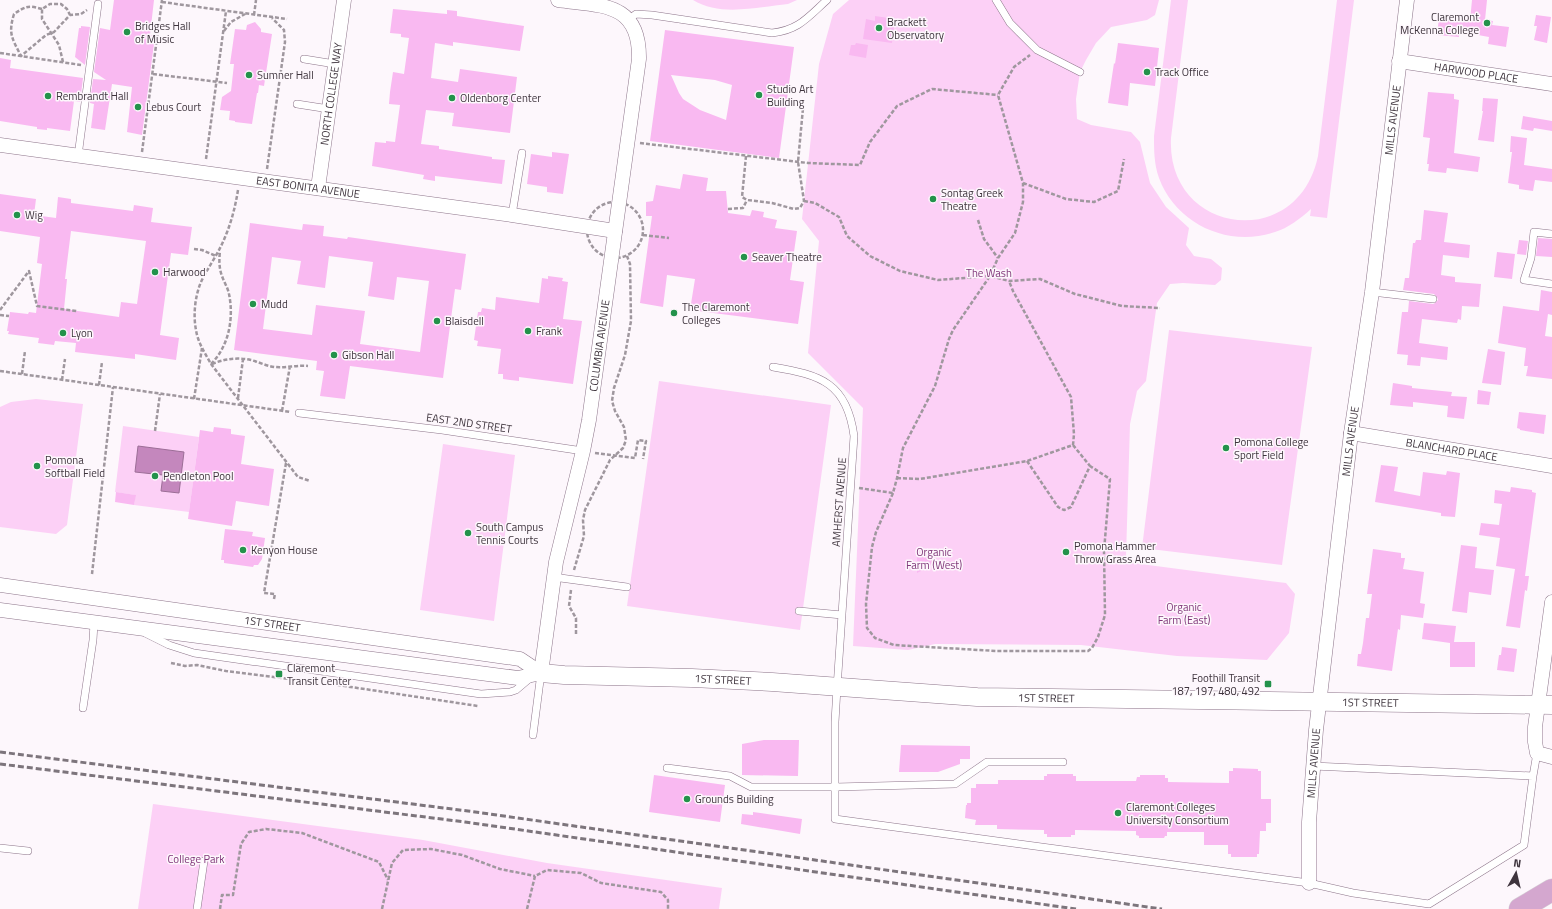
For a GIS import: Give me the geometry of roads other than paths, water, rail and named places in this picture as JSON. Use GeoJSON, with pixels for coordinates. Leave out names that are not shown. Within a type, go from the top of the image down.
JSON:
{"type":"FeatureCollection","features":[{"type":"Feature","properties":{"kind":"main road"},"geometry":{"type":"LineString","coordinates":[[1520,909],[1552,890]]}},
{"type":"Feature","properties":{"kind":"street","name":"NORTH COLLEGE WAY"},"geometry":{"type":"LineString","coordinates":[[318,188],[344,0]]}},
{"type":"Feature","properties":{"kind":"street"},"geometry":{"type":"LineString","coordinates":[[558,0],[608,7],[619,11],[628,18]]}},
{"type":"Feature","properties":{"kind":"street","name":"MILLS AVENUE"},"geometry":{"type":"LineString","coordinates":[[1309,883],[1309,822],[1319,702],[1351,433],[1372,292],[1407,0]]}},
{"type":"Feature","properties":{"kind":"street","name":"COLUMBIA AVENUE"},"geometry":{"type":"LineString","coordinates":[[537,674],[553,577],[583,451],[628,142],[639,47],[634,27],[628,18]]}},
{"type":"Feature","properties":{"kind":"street","name":"HARWOOD PLACE"},"geometry":{"type":"LineString","coordinates":[[1400,61],[1552,84]]}},
{"type":"Feature","properties":{"kind":"street","name":"EAST BONITA AVENUE"},"geometry":{"type":"LineString","coordinates":[[0,145],[615,230]]}},
{"type":"Feature","properties":{"kind":"street","name":"BLANCHARD PLACE"},"geometry":{"type":"LineString","coordinates":[[1351,433],[1552,466]]}},
{"type":"Feature","properties":{"kind":"street","name":"1ST STREET"},"geometry":{"type":"LineString","coordinates":[[0,585],[520,659],[537,674]]}},
{"type":"Feature","properties":{"kind":"street"},"geometry":{"type":"LineString","coordinates":[[1552,602],[1545,705],[1535,727],[1537,753],[1552,757]]}},
{"type":"Feature","properties":{"kind":"street","name":"1ST STREET"},"geometry":{"type":"LineString","coordinates":[[0,610],[518,678],[537,674],[692,678],[977,697],[1545,705]]}},
{"type":"Feature","properties":{"kind":"lane"},"geometry":{"type":"LineString","coordinates":[[628,18],[636,14],[652,15],[772,33],[785,32],[798,26],[828,0]]}},
{"type":"Feature","properties":{"kind":"lane"},"geometry":{"type":"LineString","coordinates":[[996,0],[1010,23],[1037,50],[1080,72]]}},
{"type":"Feature","properties":{"kind":"lane"},"geometry":{"type":"LineString","coordinates":[[78,156],[98,4]]}},
{"type":"Feature","properties":{"kind":"lane"},"geometry":{"type":"LineString","coordinates":[[304,59],[335,64]]}},
{"type":"Feature","properties":{"kind":"lane"},"geometry":{"type":"LineString","coordinates":[[298,104],[329,109]]}},
{"type":"Feature","properties":{"kind":"lane"},"geometry":{"type":"LineString","coordinates":[[512,215],[522,153]]}},
{"type":"Feature","properties":{"kind":"lane"},"geometry":{"type":"LineString","coordinates":[[1552,234],[1534,232],[1531,258],[1524,280],[1552,284]]}},
{"type":"Feature","properties":{"kind":"lane"},"geometry":{"type":"LineString","coordinates":[[1372,292],[1433,299]]}},
{"type":"Feature","properties":{"kind":"lane","name":"AMHERST AVENUE"},"geometry":{"type":"LineString","coordinates":[[774,367],[803,372],[816,376],[828,383],[848,406],[852,421],[854,436],[837,688],[835,819],[1309,883]]}},
{"type":"Feature","properties":{"kind":"lane","name":"EAST 2ND STREET"},"geometry":{"type":"LineString","coordinates":[[299,413],[442,430],[583,451]]}},
{"type":"Feature","properties":{"kind":"lane"},"geometry":{"type":"LineString","coordinates":[[553,577],[628,586]]}},
{"type":"Feature","properties":{"kind":"lane"},"geometry":{"type":"LineString","coordinates":[[799,611],[842,615]]}},
{"type":"Feature","properties":{"kind":"lane"},"geometry":{"type":"LineString","coordinates":[[83,708],[93,640],[94,622]]}},
{"type":"Feature","properties":{"kind":"lane"},"geometry":{"type":"LineString","coordinates":[[134,628],[169,645],[194,653],[481,694],[510,692],[516,690],[537,674]]}},
{"type":"Feature","properties":{"kind":"lane"},"geometry":{"type":"LineString","coordinates":[[533,735],[537,674]]}},
{"type":"Feature","properties":{"kind":"lane"},"geometry":{"type":"LineString","coordinates":[[1309,883],[1353,893],[1429,904],[1524,845],[1537,753]]}},
{"type":"Feature","properties":{"kind":"lane"},"geometry":{"type":"LineString","coordinates":[[667,768],[730,776],[751,787],[835,786],[955,784],[987,762],[1062,762]]}},
{"type":"Feature","properties":{"kind":"lane"},"geometry":{"type":"LineString","coordinates":[[1313,766],[1533,776]]}},
{"type":"Feature","properties":{"kind":"lane"},"geometry":{"type":"LineString","coordinates":[[0,848],[28,851]]}},
{"type":"Feature","properties":{"kind":"lane"},"geometry":{"type":"LineString","coordinates":[[197,909],[204,861]]}},
{"type":"Feature","properties":{"kind":"railway"},"geometry":{"type":"LineString","coordinates":[[0,752],[468,811],[1162,909]]}},
{"type":"Feature","properties":{"kind":"railway"},"geometry":{"type":"LineString","coordinates":[[0,764],[465,822],[1076,909]]}},
{"type":"Feature","properties":{"kind":"place","name":"Claremont McKenna College"},"geometry":{"type":"Point","coordinates":[1487,23]}},
{"type":"Feature","properties":{"kind":"place","name":"Brackett Observatory"},"geometry":{"type":"Point","coordinates":[879,28]}},
{"type":"Feature","properties":{"kind":"place","name":"Bridges Hall of Music"},"geometry":{"type":"Point","coordinates":[127,32]}},
{"type":"Feature","properties":{"kind":"place","name":"Track Office"},"geometry":{"type":"Point","coordinates":[1147,72]}},
{"type":"Feature","properties":{"kind":"place","name":"Sumner Hall"},"geometry":{"type":"Point","coordinates":[249,75]}},
{"type":"Feature","properties":{"kind":"place","name":"Studio Art Building"},"geometry":{"type":"Point","coordinates":[759,95]}},
{"type":"Feature","properties":{"kind":"place","name":"Rembrandt Hall"},"geometry":{"type":"Point","coordinates":[48,96]}},
{"type":"Feature","properties":{"kind":"place","name":"Oldenborg Center"},"geometry":{"type":"Point","coordinates":[452,98]}},
{"type":"Feature","properties":{"kind":"place","name":"Lebus Court"},"geometry":{"type":"Point","coordinates":[138,107]}},
{"type":"Feature","properties":{"kind":"place","name":"Sontag Greek Theatre"},"geometry":{"type":"Point","coordinates":[933,199]}},
{"type":"Feature","properties":{"kind":"place","name":"Wig"},"geometry":{"type":"Point","coordinates":[17,215]}},
{"type":"Feature","properties":{"kind":"place","name":"Seaver Theatre"},"geometry":{"type":"Point","coordinates":[744,257]}},
{"type":"Feature","properties":{"kind":"place","name":"Harwood"},"geometry":{"type":"Point","coordinates":[155,272]}},
{"type":"Feature","properties":{"kind":"place","name":"Mudd"},"geometry":{"type":"Point","coordinates":[253,304]}},
{"type":"Feature","properties":{"kind":"place","name":"The Claremont Colleges"},"geometry":{"type":"Point","coordinates":[674,313]}},
{"type":"Feature","properties":{"kind":"place","name":"Blaisdell"},"geometry":{"type":"Point","coordinates":[437,321]}},
{"type":"Feature","properties":{"kind":"place","name":"Frank"},"geometry":{"type":"Point","coordinates":[528,331]}},
{"type":"Feature","properties":{"kind":"place","name":"Lyon"},"geometry":{"type":"Point","coordinates":[63,333]}},
{"type":"Feature","properties":{"kind":"place","name":"Gibson Hall"},"geometry":{"type":"Point","coordinates":[334,355]}},
{"type":"Feature","properties":{"kind":"place","name":"Pomona College Sport Field"},"geometry":{"type":"Point","coordinates":[1226,448]}},
{"type":"Feature","properties":{"kind":"place","name":"Pomona Softball Field"},"geometry":{"type":"Point","coordinates":[37,466]}},
{"type":"Feature","properties":{"kind":"place","name":"Pendleton Pool"},"geometry":{"type":"Point","coordinates":[155,476]}},
{"type":"Feature","properties":{"kind":"place","name":"South Campus Tennis Courts"},"geometry":{"type":"Point","coordinates":[468,533]}},
{"type":"Feature","properties":{"kind":"place","name":"Kenyon House"},"geometry":{"type":"Point","coordinates":[243,550]}},
{"type":"Feature","properties":{"kind":"place","name":"Pomona Hammer Throw Grass Area"},"geometry":{"type":"Point","coordinates":[1066,552]}},
{"type":"Feature","properties":{"kind":"place","name":"Claremont Transit Center"},"geometry":{"type":"Point","coordinates":[279,674]}},
{"type":"Feature","properties":{"kind":"place","name":"Foothill Transit 187, 197, 480, 492"},"geometry":{"type":"Point","coordinates":[1268,684]}},
{"type":"Feature","properties":{"kind":"place","name":"Grounds Building"},"geometry":{"type":"Point","coordinates":[687,799]}},
{"type":"Feature","properties":{"kind":"place","name":"Claremont Colleges University Consortium"},"geometry":{"type":"Point","coordinates":[1118,813]}},
{"type":"Feature","properties":{"kind":"park label","name":"The Wash"},"geometry":{"type":"Point","coordinates":[989,273]}},
{"type":"Feature","properties":{"kind":"park label","name":"Organic Farm (West)"},"geometry":{"type":"Point","coordinates":[934,558]}},
{"type":"Feature","properties":{"kind":"park label","name":"Organic Farm (East)"},"geometry":{"type":"Point","coordinates":[1184,613]}},
{"type":"Feature","properties":{"kind":"park label","name":"College Park"},"geometry":{"type":"Point","coordinates":[196,859]}}]}
